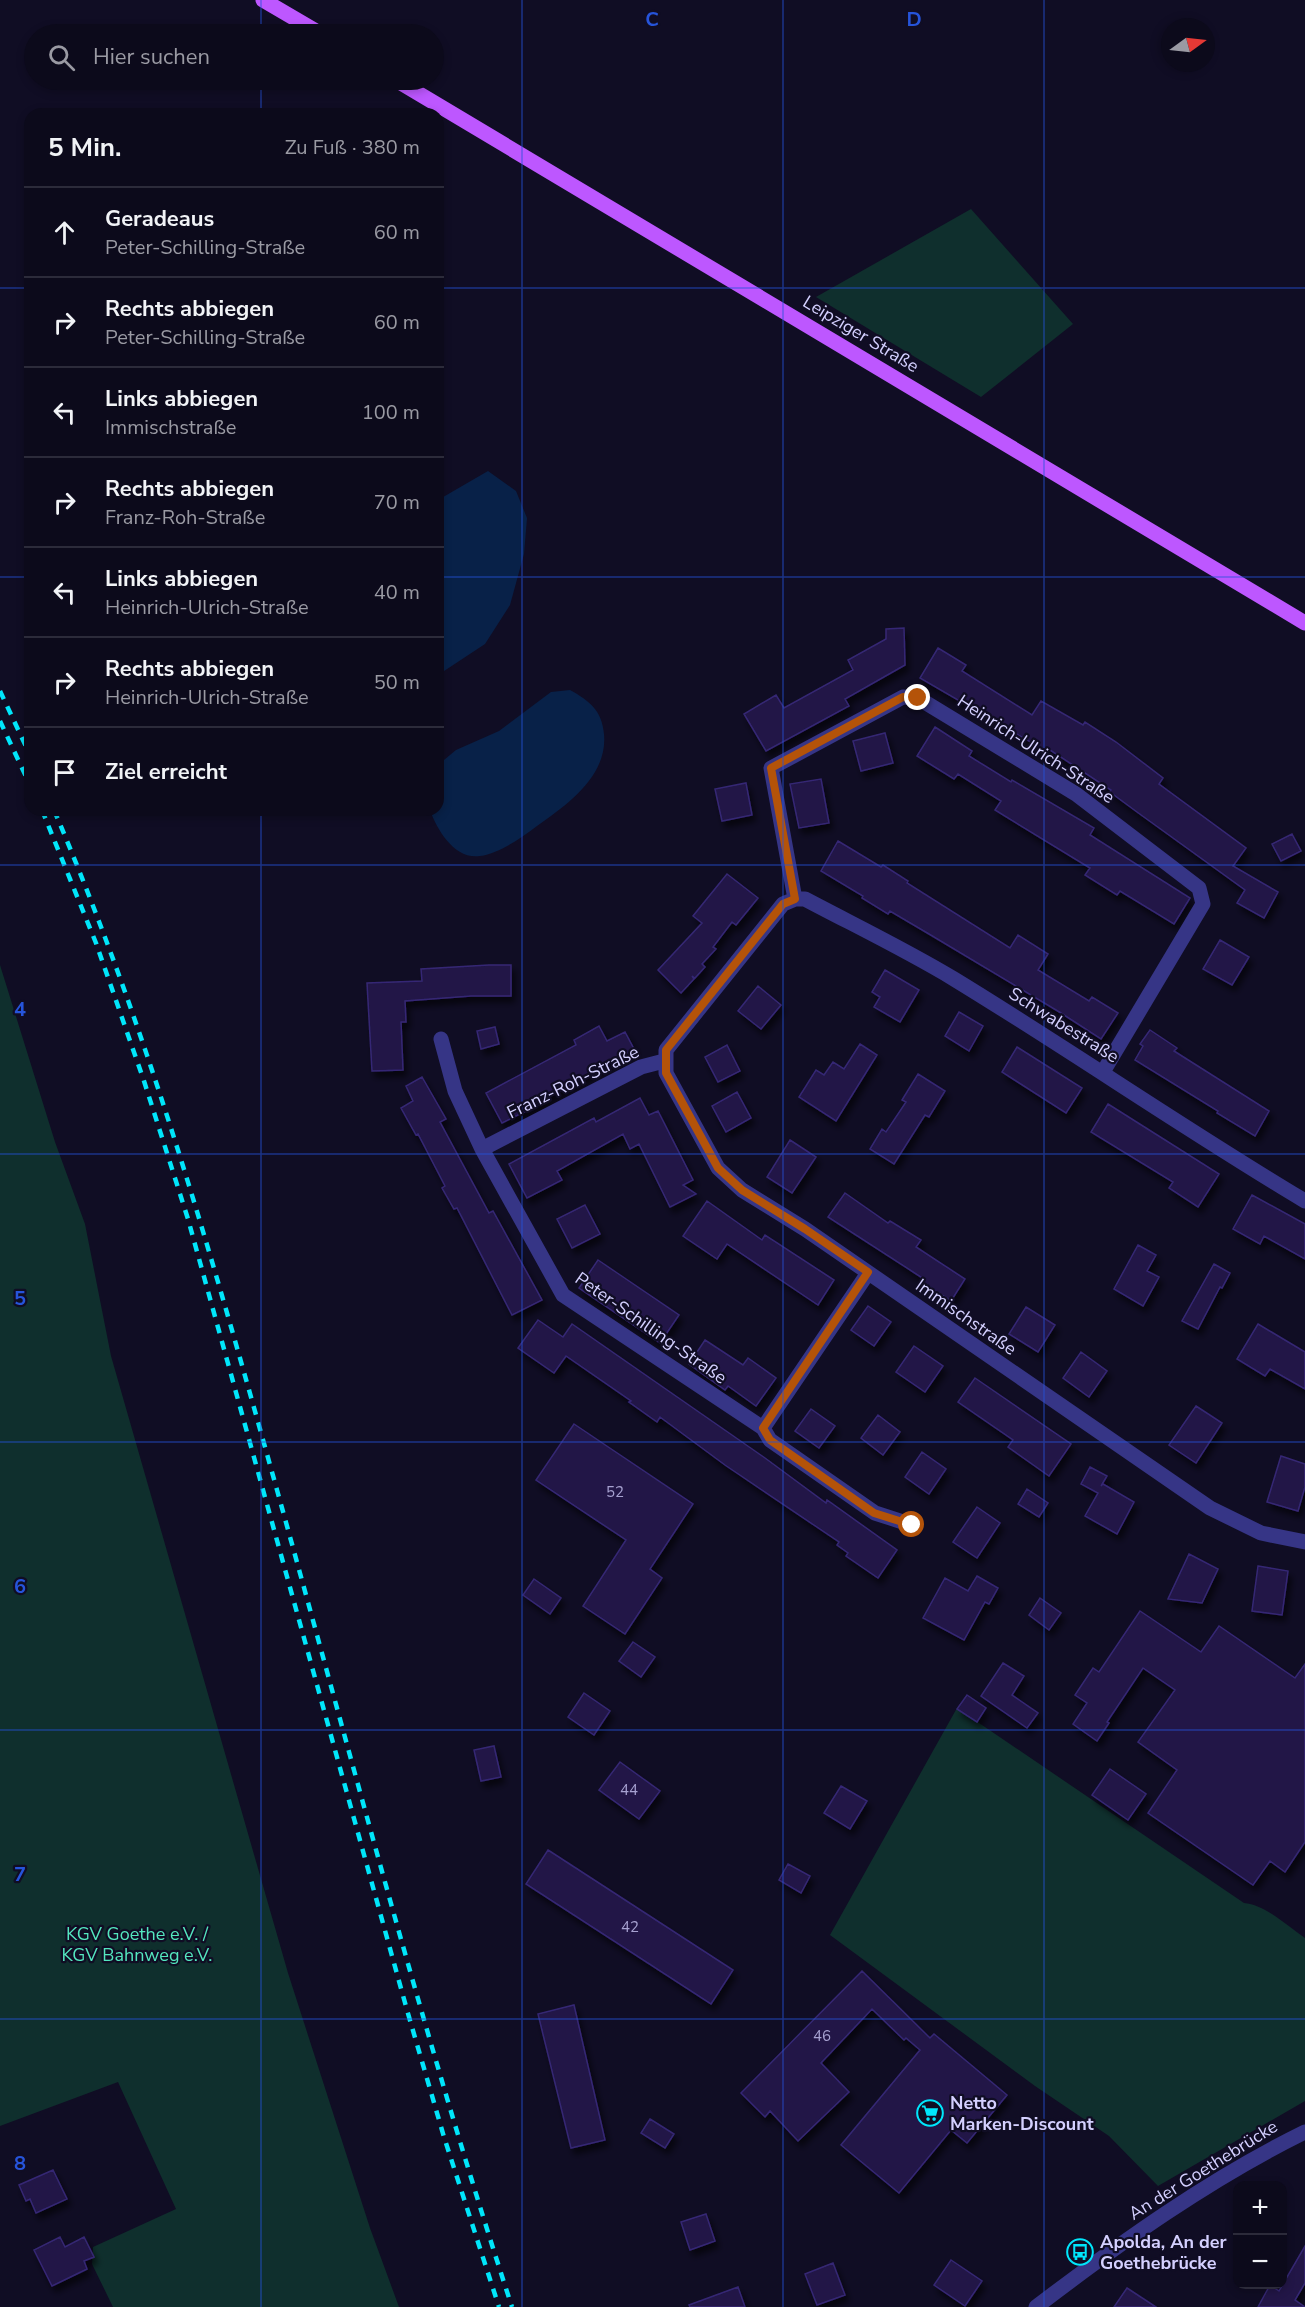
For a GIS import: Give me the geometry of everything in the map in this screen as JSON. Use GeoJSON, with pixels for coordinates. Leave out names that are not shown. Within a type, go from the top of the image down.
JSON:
{"type":"FeatureCollection","features":[{"type":"Feature","properties":{"kind":"main road"},"geometry":{"type":"LineString","coordinates":[[262,0],[304,24]]}},
{"type":"Feature","properties":{"kind":"main road","name":"Leipziger Straße"},"geometry":{"type":"LineString","coordinates":[[413,90],[443,108]]}},
{"type":"Feature","properties":{"kind":"main road","name":"Leipziger Straße"},"geometry":{"type":"LineString","coordinates":[[444,109],[1305,623]]}},
{"type":"Feature","properties":{"kind":"street","name":"Heinrich-Ulrich-Straße"},"geometry":{"type":"LineString","coordinates":[[795,899],[771,768],[903,697],[918,698],[1076,794],[1199,888],[1203,904],[1103,1072]]}},
{"type":"Feature","properties":{"kind":"street","name":"Franz-Roh-Straße"},"geometry":{"type":"LineString","coordinates":[[482,1149],[641,1068],[664,1060],[666,1050],[783,904],[795,899]]}},
{"type":"Feature","properties":{"kind":"street","name":"Schwabestraße"},"geometry":{"type":"LineString","coordinates":[[795,899],[805,899],[951,977],[1103,1072],[1245,1165],[1305,1200]]}},
{"type":"Feature","properties":{"kind":"street"},"geometry":{"type":"LineString","coordinates":[[441,1039],[455,1090],[482,1149]]}},
{"type":"Feature","properties":{"kind":"street","name":"Immischstraße"},"geometry":{"type":"LineString","coordinates":[[664,1060],[666,1073],[718,1168],[742,1190],[805,1229],[1210,1508],[1262,1533],[1305,1542]]}},
{"type":"Feature","properties":{"kind":"street","name":"Peter-Schilling-Straße"},"geometry":{"type":"LineString","coordinates":[[482,1149],[563,1295],[763,1428],[770,1440],[874,1513],[912,1525]]}},
{"type":"Feature","properties":{"kind":"street"},"geometry":{"type":"LineString","coordinates":[[763,1428],[868,1272]]}},
{"type":"Feature","properties":{"kind":"street","name":"An der Goethebrücke"},"geometry":{"type":"LineString","coordinates":[[1036,2307],[1148,2226],[1230,2173],[1305,2132]]}},
{"type":"Feature","properties":{"kind":"green space"},"geometry":{"type":"Polygon","coordinates":[[[971,209],[1073,324],[981,397],[816,297],[971,209]]]}},
{"type":"Feature","properties":{"kind":"green space","name":"KGV Goethe e.V. / KGV Bahnweg e.V."},"geometry":{"type":"Polygon","coordinates":[[[0,965],[55,1142],[85,1224],[111,1356],[288,1973],[370,2228],[399,2307],[113,2307],[92,2264],[93,2247],[176,2209],[118,2082],[0,2126],[0,965]]]}},
{"type":"Feature","properties":{"kind":"green space"},"geometry":{"type":"Polygon","coordinates":[[[957,1708],[1244,1903],[1268,1912],[1305,1938],[1305,2101],[1158,2186],[1109,2136],[1035,2086],[830,1935],[957,1708]]]}},
{"type":"Feature","properties":{"kind":"water"},"geometry":{"type":"Polygon","coordinates":[[[488,471],[516,491],[527,518],[524,554],[510,605],[485,644],[444,671],[444,497],[488,471]]]}},
{"type":"Feature","properties":{"kind":"water"},"geometry":{"type":"Polygon","coordinates":[[[570,690],[594,708],[601,719],[604,749],[592,776],[561,809],[503,848],[480,856],[463,853],[448,842],[433,816],[444,816],[444,760],[456,750],[499,731],[551,692],[570,690]]]}},
{"type":"Feature","properties":{"kind":"building"},"geometry":{"type":"Polygon","coordinates":[[[904,628],[905,665],[845,699],[849,706],[766,751],[744,714],[776,695],[784,708],[853,670],[848,660],[886,639],[886,629],[904,628]]]}},
{"type":"Feature","properties":{"kind":"building"},"geometry":{"type":"Polygon","coordinates":[[[938,648],[966,665],[962,671],[1032,715],[1041,701],[1083,725],[1085,722],[1116,742],[1163,778],[1159,784],[1246,848],[1233,866],[1278,892],[1264,918],[1237,903],[1245,890],[1110,792],[1111,790],[1047,748],[1046,751],[920,678],[938,648]]]}},
{"type":"Feature","properties":{"kind":"building"},"geometry":{"type":"Polygon","coordinates":[[[935,727],[972,751],[969,756],[1094,828],[1090,835],[1190,898],[1174,924],[1120,891],[1117,895],[1085,875],[1090,868],[995,810],[1001,801],[958,774],[954,779],[917,756],[935,727]]]}},
{"type":"Feature","properties":{"kind":"building"},"geometry":{"type":"Polygon","coordinates":[[[885,733],[893,763],[861,771],[853,741],[885,733]]]}},
{"type":"Feature","properties":{"kind":"building"},"geometry":{"type":"Polygon","coordinates":[[[821,779],[829,823],[799,828],[790,784],[821,779]]]}},
{"type":"Feature","properties":{"kind":"building"},"geometry":{"type":"Polygon","coordinates":[[[746,783],[752,815],[722,821],[715,789],[746,783]]]}},
{"type":"Feature","properties":{"kind":"building"},"geometry":{"type":"Polygon","coordinates":[[[1292,834],[1301,851],[1281,861],[1272,844],[1292,834]]]}},
{"type":"Feature","properties":{"kind":"building"},"geometry":{"type":"Polygon","coordinates":[[[838,841],[881,867],[883,865],[908,881],[907,883],[1010,948],[1018,935],[1048,954],[1038,970],[1089,1001],[1092,997],[1118,1013],[1101,1039],[890,911],[888,914],[821,871],[838,841]]]}},
{"type":"Feature","properties":{"kind":"building"},"geometry":{"type":"Polygon","coordinates":[[[727,874],[758,898],[736,925],[732,922],[713,947],[716,949],[702,964],[705,967],[695,978],[692,976],[694,979],[681,993],[658,970],[702,923],[693,916],[727,874]]]}},
{"type":"Feature","properties":{"kind":"building"},"geometry":{"type":"Polygon","coordinates":[[[1220,940],[1249,957],[1232,985],[1203,969],[1220,940]]]}},
{"type":"Feature","properties":{"kind":"building"},"geometry":{"type":"Polygon","coordinates":[[[511,965],[511,996],[471,996],[405,1001],[406,1022],[401,1022],[403,1070],[372,1071],[367,983],[422,981],[421,969],[511,965]]]}},
{"type":"Feature","properties":{"kind":"building"},"geometry":{"type":"Polygon","coordinates":[[[885,970],[919,990],[900,1022],[874,1007],[880,997],[872,992],[885,970]]]}},
{"type":"Feature","properties":{"kind":"building"},"geometry":{"type":"Polygon","coordinates":[[[758,986],[781,1005],[761,1029],[738,1011],[758,986]]]}},
{"type":"Feature","properties":{"kind":"building"},"geometry":{"type":"Polygon","coordinates":[[[959,1012],[983,1026],[969,1051],[945,1036],[959,1012]]]}},
{"type":"Feature","properties":{"kind":"building"},"geometry":{"type":"Polygon","coordinates":[[[599,1026],[607,1041],[625,1032],[634,1049],[547,1098],[548,1100],[502,1123],[486,1093],[576,1045],[574,1040],[599,1026]]]}},
{"type":"Feature","properties":{"kind":"building"},"geometry":{"type":"Polygon","coordinates":[[[495,1027],[499,1044],[481,1049],[477,1031],[495,1027]]]}},
{"type":"Feature","properties":{"kind":"building"},"geometry":{"type":"Polygon","coordinates":[[[1150,1030],[1177,1048],[1174,1051],[1269,1111],[1255,1136],[1135,1060],[1143,1046],[1140,1044],[1150,1030]]]}},
{"type":"Feature","properties":{"kind":"building"},"geometry":{"type":"Polygon","coordinates":[[[860,1044],[877,1055],[836,1121],[799,1097],[816,1070],[824,1075],[833,1062],[844,1069],[860,1044]]]}},
{"type":"Feature","properties":{"kind":"building"},"geometry":{"type":"Polygon","coordinates":[[[727,1045],[740,1071],[718,1082],[705,1057],[727,1045]]]}},
{"type":"Feature","properties":{"kind":"building"},"geometry":{"type":"Polygon","coordinates":[[[1017,1047],[1082,1088],[1066,1113],[1002,1072],[1017,1047]]]}},
{"type":"Feature","properties":{"kind":"building"},"geometry":{"type":"Polygon","coordinates":[[[918,1074],[945,1091],[929,1117],[925,1115],[894,1164],[870,1149],[882,1129],[886,1132],[906,1102],[902,1100],[918,1074]]]}},
{"type":"Feature","properties":{"kind":"building"},"geometry":{"type":"Polygon","coordinates":[[[422,1077],[446,1119],[440,1122],[489,1213],[493,1211],[542,1300],[512,1315],[457,1208],[454,1209],[442,1188],[445,1186],[418,1134],[416,1135],[401,1108],[413,1101],[406,1086],[422,1077]]]}},
{"type":"Feature","properties":{"kind":"building"},"geometry":{"type":"Polygon","coordinates":[[[737,1092],[751,1118],[726,1132],[712,1106],[737,1092]]]}},
{"type":"Feature","properties":{"kind":"building"},"geometry":{"type":"Polygon","coordinates":[[[640,1098],[649,1115],[658,1111],[693,1180],[683,1185],[696,1194],[670,1207],[639,1144],[630,1149],[623,1134],[557,1171],[562,1180],[527,1198],[509,1164],[594,1118],[596,1122],[640,1098]]]}},
{"type":"Feature","properties":{"kind":"building"},"geometry":{"type":"Polygon","coordinates":[[[1108,1104],[1219,1174],[1198,1207],[1169,1188],[1173,1182],[1091,1132],[1108,1104]]]}},
{"type":"Feature","properties":{"kind":"building"},"geometry":{"type":"Polygon","coordinates":[[[790,1140],[816,1157],[792,1193],[767,1177],[790,1140]]]}},
{"type":"Feature","properties":{"kind":"building"},"geometry":{"type":"Polygon","coordinates":[[[845,1193],[888,1223],[890,1221],[921,1240],[916,1247],[965,1279],[951,1301],[922,1282],[924,1279],[828,1217],[845,1193]]]}},
{"type":"Feature","properties":{"kind":"building"},"geometry":{"type":"Polygon","coordinates":[[[1252,1195],[1305,1224],[1305,1259],[1264,1236],[1260,1244],[1233,1229],[1252,1195]]]}},
{"type":"Feature","properties":{"kind":"building"},"geometry":{"type":"Polygon","coordinates":[[[707,1201],[762,1240],[765,1235],[834,1280],[818,1305],[727,1244],[717,1259],[683,1236],[707,1201]]]}},
{"type":"Feature","properties":{"kind":"building"},"geometry":{"type":"Polygon","coordinates":[[[585,1205],[600,1234],[572,1248],[557,1219],[585,1205]]]}},
{"type":"Feature","properties":{"kind":"building"},"geometry":{"type":"Polygon","coordinates":[[[1138,1245],[1156,1255],[1147,1271],[1159,1277],[1143,1306],[1114,1289],[1138,1245]]]}},
{"type":"Feature","properties":{"kind":"building"},"geometry":{"type":"Polygon","coordinates":[[[598,1260],[679,1315],[660,1343],[579,1288],[598,1260]]]}},
{"type":"Feature","properties":{"kind":"building"},"geometry":{"type":"Polygon","coordinates":[[[1214,1264],[1230,1273],[1198,1329],[1182,1321],[1214,1264]]]}},
{"type":"Feature","properties":{"kind":"building"},"geometry":{"type":"Polygon","coordinates":[[[868,1306],[891,1322],[874,1346],[851,1330],[868,1306]]]}},
{"type":"Feature","properties":{"kind":"building"},"geometry":{"type":"Polygon","coordinates":[[[1026,1307],[1055,1325],[1038,1352],[1009,1334],[1026,1307]]]}},
{"type":"Feature","properties":{"kind":"building"},"geometry":{"type":"Polygon","coordinates":[[[538,1320],[563,1337],[572,1324],[826,1503],[827,1500],[897,1550],[878,1578],[846,1556],[848,1553],[837,1545],[839,1542],[725,1465],[660,1417],[657,1422],[566,1356],[554,1373],[518,1348],[538,1320]]]}},
{"type":"Feature","properties":{"kind":"building"},"geometry":{"type":"Polygon","coordinates":[[[1258,1324],[1305,1352],[1305,1389],[1270,1369],[1265,1376],[1237,1359],[1258,1324]]]}},
{"type":"Feature","properties":{"kind":"building"},"geometry":{"type":"Polygon","coordinates":[[[705,1340],[743,1365],[748,1358],[776,1378],[756,1406],[728,1386],[725,1390],[689,1364],[705,1340]]]}},
{"type":"Feature","properties":{"kind":"building"},"geometry":{"type":"Polygon","coordinates":[[[914,1346],[943,1366],[925,1392],[896,1372],[914,1346]]]}},
{"type":"Feature","properties":{"kind":"building"},"geometry":{"type":"Polygon","coordinates":[[[1081,1352],[1107,1371],[1089,1397],[1063,1378],[1081,1352]]]}},
{"type":"Feature","properties":{"kind":"building"},"geometry":{"type":"Polygon","coordinates":[[[975,1378],[1071,1444],[1049,1476],[1008,1447],[1013,1440],[958,1402],[975,1378]]]}},
{"type":"Feature","properties":{"kind":"building"},"geometry":{"type":"Polygon","coordinates":[[[1196,1406],[1222,1423],[1196,1463],[1169,1445],[1196,1406]]]}},
{"type":"Feature","properties":{"kind":"building"},"geometry":{"type":"Polygon","coordinates":[[[811,1409],[835,1426],[819,1448],[795,1431],[811,1409]]]}},
{"type":"Feature","properties":{"kind":"building"},"geometry":{"type":"Polygon","coordinates":[[[878,1415],[900,1432],[883,1455],[861,1438],[878,1415]]]}},
{"type":"Feature","properties":{"kind":"building"},"geometry":{"type":"Polygon","coordinates":[[[574,1424],[693,1504],[650,1569],[662,1578],[625,1634],[583,1606],[626,1540],[536,1480],[574,1424]]]}},
{"type":"Feature","properties":{"kind":"building"},"geometry":{"type":"Polygon","coordinates":[[[922,1452],[946,1469],[929,1494],[905,1477],[922,1452]]]}},
{"type":"Feature","properties":{"kind":"building"},"geometry":{"type":"Polygon","coordinates":[[[1281,1456],[1305,1464],[1305,1487],[1298,1511],[1267,1502],[1281,1456]]]}},
{"type":"Feature","properties":{"kind":"building"},"geometry":{"type":"Polygon","coordinates":[[[1090,1467],[1107,1476],[1101,1486],[1103,1484],[1134,1502],[1117,1534],[1085,1516],[1098,1493],[1081,1484],[1090,1467]]]}},
{"type":"Feature","properties":{"kind":"building"},"geometry":{"type":"Polygon","coordinates":[[[1027,1489],[1048,1503],[1039,1517],[1018,1504],[1027,1489]]]}},
{"type":"Feature","properties":{"kind":"building"},"geometry":{"type":"Polygon","coordinates":[[[977,1507],[1000,1523],[977,1558],[953,1542],[977,1507]]]}},
{"type":"Feature","properties":{"kind":"building"},"geometry":{"type":"Polygon","coordinates":[[[1189,1554],[1218,1569],[1202,1603],[1168,1599],[1189,1554]]]}},
{"type":"Feature","properties":{"kind":"building"},"geometry":{"type":"Polygon","coordinates":[[[1258,1566],[1288,1571],[1282,1615],[1252,1611],[1258,1566]]]}},
{"type":"Feature","properties":{"kind":"building"},"geometry":{"type":"Polygon","coordinates":[[[977,1576],[998,1588],[989,1604],[985,1602],[964,1640],[923,1618],[945,1578],[968,1591],[977,1576]]]}},
{"type":"Feature","properties":{"kind":"building"},"geometry":{"type":"Polygon","coordinates":[[[534,1579],[561,1598],[550,1614],[523,1595],[534,1579]]]}},
{"type":"Feature","properties":{"kind":"building"},"geometry":{"type":"Polygon","coordinates":[[[1040,1598],[1061,1613],[1049,1630],[1029,1615],[1040,1598]]]}},
{"type":"Feature","properties":{"kind":"building"},"geometry":{"type":"Polygon","coordinates":[[[1140,1611],[1201,1652],[1219,1626],[1295,1678],[1305,1664],[1305,1842],[1285,1872],[1270,1861],[1253,1885],[1148,1813],[1177,1770],[1138,1742],[1175,1690],[1143,1668],[1097,1741],[1073,1724],[1087,1703],[1075,1695],[1093,1668],[1099,1672],[1140,1611]]]}},
{"type":"Feature","properties":{"kind":"building"},"geometry":{"type":"Polygon","coordinates":[[[633,1642],[655,1657],[641,1677],[619,1661],[633,1642]]]}},
{"type":"Feature","properties":{"kind":"building"},"geometry":{"type":"Polygon","coordinates":[[[1003,1663],[1024,1676],[1012,1695],[1038,1713],[1027,1728],[981,1696],[1003,1663]]]}},
{"type":"Feature","properties":{"kind":"building"},"geometry":{"type":"Polygon","coordinates":[[[584,1693],[610,1711],[594,1735],[568,1717],[584,1693]]]}},
{"type":"Feature","properties":{"kind":"building"},"geometry":{"type":"Polygon","coordinates":[[[967,1695],[986,1708],[977,1722],[957,1709],[967,1695]]]}},
{"type":"Feature","properties":{"kind":"building"},"geometry":{"type":"Polygon","coordinates":[[[494,1746],[501,1777],[481,1781],[474,1750],[494,1746]]]}},
{"type":"Feature","properties":{"kind":"building"},"geometry":{"type":"Polygon","coordinates":[[[620,1762],[660,1791],[639,1819],[599,1790],[620,1762]]]}},
{"type":"Feature","properties":{"kind":"building"},"geometry":{"type":"Polygon","coordinates":[[[1110,1769],[1146,1794],[1128,1820],[1092,1795],[1110,1769]]]}},
{"type":"Feature","properties":{"kind":"building"},"geometry":{"type":"Polygon","coordinates":[[[841,1786],[867,1801],[850,1829],[824,1813],[841,1786]]]}},
{"type":"Feature","properties":{"kind":"building"},"geometry":{"type":"Polygon","coordinates":[[[548,1850],[733,1970],[711,2004],[526,1884],[548,1850]]]}},
{"type":"Feature","properties":{"kind":"building"},"geometry":{"type":"Polygon","coordinates":[[[788,1864],[810,1876],[801,1893],[779,1880],[788,1864]]]}},
{"type":"Feature","properties":{"kind":"building"},"geometry":{"type":"Polygon","coordinates":[[[862,1971],[930,2038],[934,2034],[1007,2095],[967,2143],[951,2130],[899,2193],[841,2145],[920,2050],[906,2038],[904,2040],[872,2009],[821,2063],[849,2092],[798,2141],[770,2111],[765,2117],[741,2093],[862,1971]]]}},
{"type":"Feature","properties":{"kind":"building"},"geometry":{"type":"Polygon","coordinates":[[[574,2005],[605,2140],[571,2148],[538,2014],[574,2005]]]}},
{"type":"Feature","properties":{"kind":"building"},"geometry":{"type":"Polygon","coordinates":[[[650,2119],[674,2134],[665,2148],[641,2133],[650,2119]]]}},
{"type":"Feature","properties":{"kind":"building"},"geometry":{"type":"Polygon","coordinates":[[[53,2170],[67,2199],[36,2213],[30,2199],[26,2201],[19,2185],[53,2170]]]}},
{"type":"Feature","properties":{"kind":"building"},"geometry":{"type":"Polygon","coordinates":[[[706,2214],[715,2241],[690,2250],[681,2222],[706,2214]]]}},
{"type":"Feature","properties":{"kind":"building"},"geometry":{"type":"Polygon","coordinates":[[[60,2237],[65,2247],[84,2237],[94,2257],[84,2261],[87,2269],[52,2286],[34,2250],[60,2237]]]}},
{"type":"Feature","properties":{"kind":"building"},"geometry":{"type":"Polygon","coordinates":[[[1305,2246],[1305,2283],[1295,2300],[1305,2307],[1258,2307],[1268,2289],[1279,2291],[1287,2289],[1287,2277],[1305,2246]]]}},
{"type":"Feature","properties":{"kind":"building"},"geometry":{"type":"Polygon","coordinates":[[[951,2260],[982,2281],[965,2306],[934,2285],[951,2260]]]}},
{"type":"Feature","properties":{"kind":"building"},"geometry":{"type":"Polygon","coordinates":[[[833,2263],[845,2295],[817,2305],[805,2274],[833,2263]]]}},
{"type":"Feature","properties":{"kind":"building"},"geometry":{"type":"Polygon","coordinates":[[[738,2287],[745,2307],[690,2307],[689,2305],[738,2287]]]}},
{"type":"Feature","properties":{"kind":"building"},"geometry":{"type":"Polygon","coordinates":[[[1127,2288],[1156,2307],[1114,2307],[1127,2288]]]}},
{"type":"Feature","properties":{"kind":"railway"},"geometry":{"type":"LineString","coordinates":[[0,691],[24,742]]}},
{"type":"Feature","properties":{"kind":"railway"},"geometry":{"type":"LineString","coordinates":[[0,721],[24,772]]}},
{"type":"Feature","properties":{"kind":"railway"},"geometry":{"type":"LineString","coordinates":[[44,816],[96,943],[144,1081],[188,1219],[407,2010],[444,2137],[499,2307]]}},
{"type":"Feature","properties":{"kind":"railway"},"geometry":{"type":"LineString","coordinates":[[56,816],[120,977],[177,1146],[253,1404],[419,2002],[512,2307]]}},
{"type":"Feature","properties":{"kind":"place","name":"Netto Marken-Discount"},"geometry":{"type":"Point","coordinates":[930,2113]}},
{"type":"Feature","properties":{"kind":"place","name":"Apolda, An der Goethebrücke"},"geometry":{"type":"Point","coordinates":[1080,2252]}},
{"type":"Feature","properties":{"kind":"route"},"geometry":{"type":"LineString","coordinates":[[912,1525],[874,1513],[770,1440],[763,1428],[868,1272],[742,1190],[718,1168],[666,1073],[664,1060],[666,1050],[783,904],[795,899],[771,768],[903,697],[918,698]]}}]}
